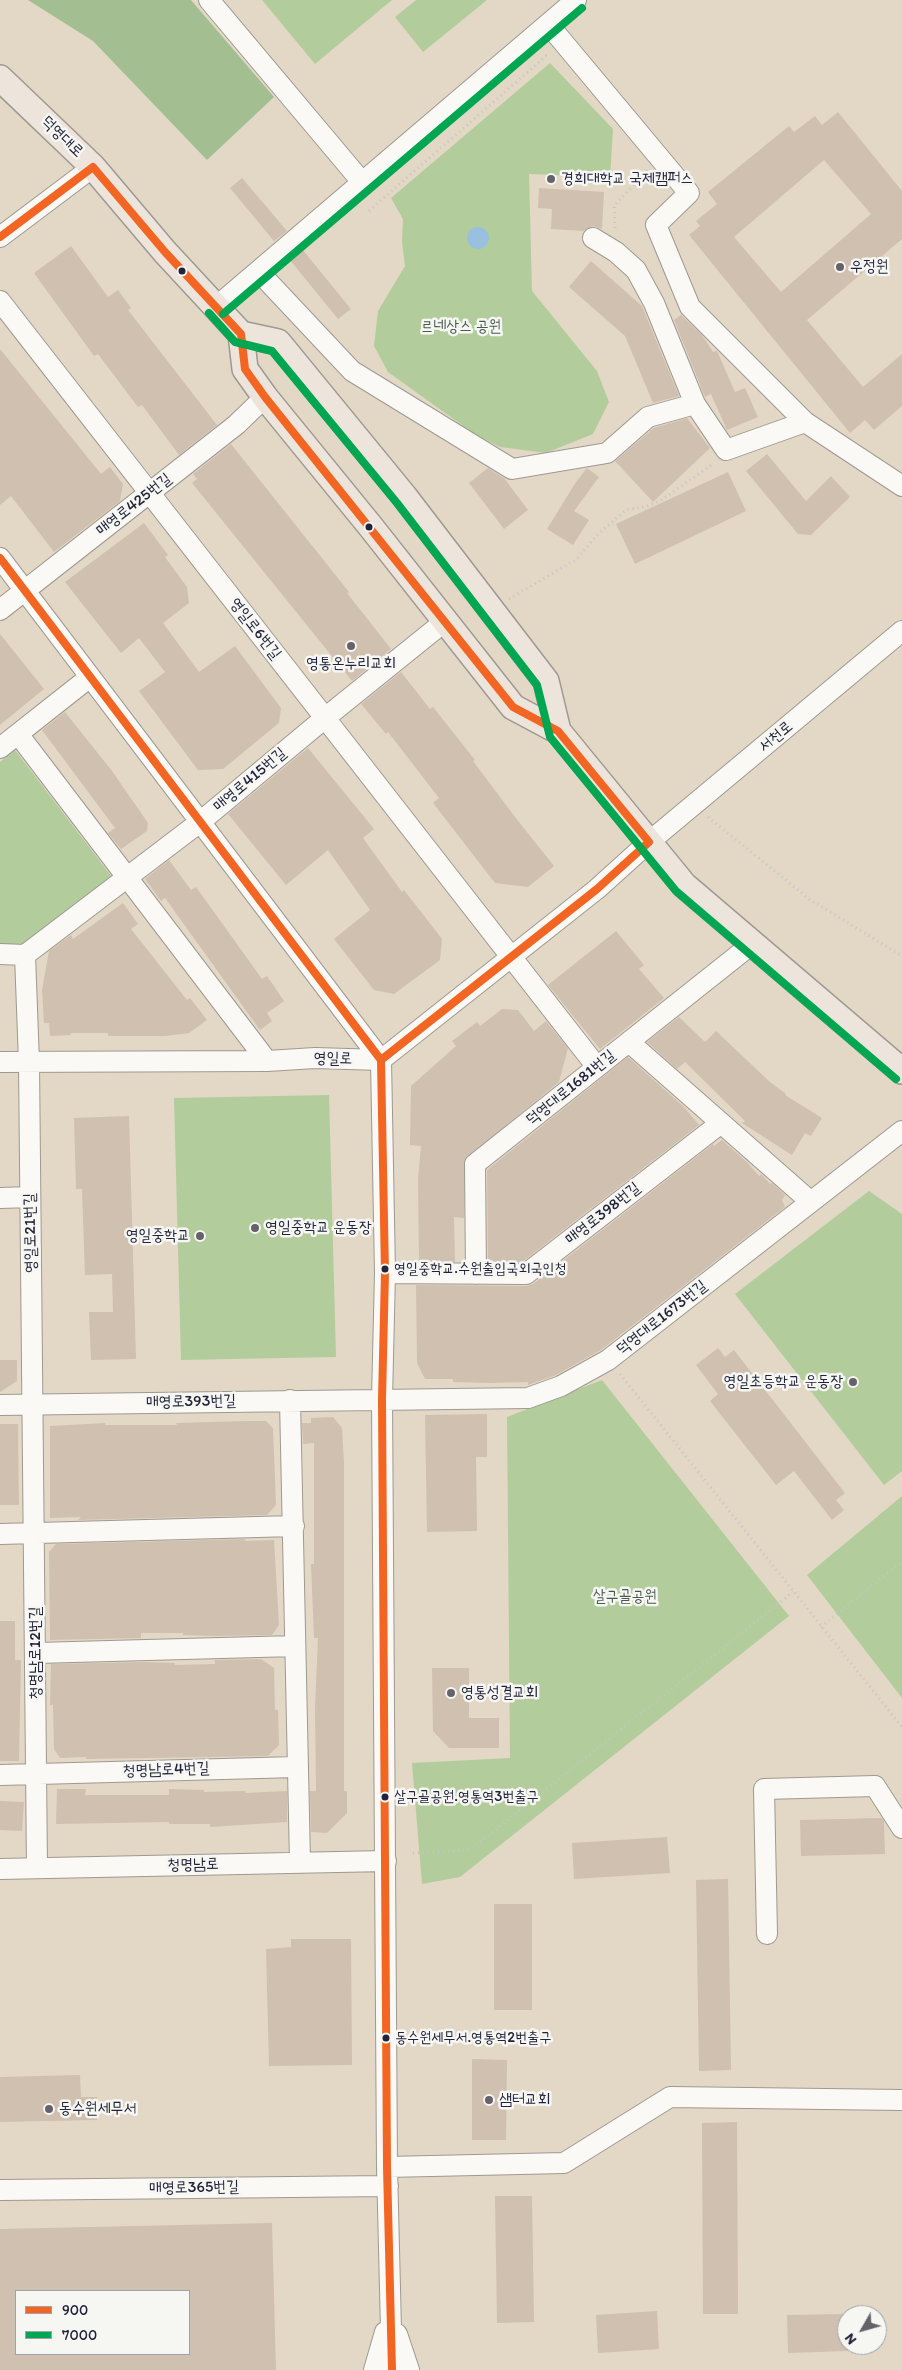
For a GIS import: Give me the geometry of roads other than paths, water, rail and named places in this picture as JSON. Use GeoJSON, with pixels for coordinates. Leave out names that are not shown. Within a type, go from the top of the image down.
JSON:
{"type":"FeatureCollection","features":[{"type":"Feature","properties":{"kind":"main road","name":"덕영대로"},"geometry":{"type":"LineString","coordinates":[[0,78],[93,167],[165,252],[241,334]]}},
{"type":"Feature","properties":{"kind":"main road"},"geometry":{"type":"LineString","coordinates":[[558,731],[546,681],[405,497],[278,342],[241,334],[245,369],[266,398],[513,707],[558,731],[684,885],[902,1071]]}},
{"type":"Feature","properties":{"kind":"street"},"geometry":{"type":"LineString","coordinates":[[210,0],[362,182]]}},
{"type":"Feature","properties":{"kind":"street"},"geometry":{"type":"LineString","coordinates":[[217,306],[576,0]]}},
{"type":"Feature","properties":{"kind":"street"},"geometry":{"type":"LineString","coordinates":[[548,24],[689,193],[656,225],[690,307],[805,422],[902,486]]}},
{"type":"Feature","properties":{"kind":"street"},"geometry":{"type":"LineString","coordinates":[[0,237],[93,167]]}},
{"type":"Feature","properties":{"kind":"street"},"geometry":{"type":"LineString","coordinates":[[593,238],[616,252],[636,270],[654,303],[695,404],[726,450],[805,422]]}},
{"type":"Feature","properties":{"kind":"street"},"geometry":{"type":"LineString","coordinates":[[259,272],[352,371],[512,469],[607,454],[648,417],[695,404]]}},
{"type":"Feature","properties":{"kind":"street","name":"영일로6번길"},"geometry":{"type":"LineString","coordinates":[[0,300],[597,1067]]}},
{"type":"Feature","properties":{"kind":"street","name":"매영로425번길"},"geometry":{"type":"LineString","coordinates":[[0,610],[236,425],[266,398]]}},
{"type":"Feature","properties":{"kind":"street"},"geometry":{"type":"LineString","coordinates":[[0,558],[381,1060],[385,1273],[382,1399],[388,2176],[392,2370]]}},
{"type":"Feature","properties":{"kind":"street","name":"매영로415번길"},"geometry":{"type":"LineString","coordinates":[[25,955],[200,822],[444,622]]}},
{"type":"Feature","properties":{"kind":"street","name":"서천로"},"geometry":{"type":"LineString","coordinates":[[649,842],[902,631]]}},
{"type":"Feature","properties":{"kind":"street"},"geometry":{"type":"LineString","coordinates":[[0,748],[90,677]]}},
{"type":"Feature","properties":{"kind":"street"},"geometry":{"type":"LineString","coordinates":[[18,734],[267,1061]]}},
{"type":"Feature","properties":{"kind":"street"},"geometry":{"type":"LineString","coordinates":[[381,1060],[597,889],[649,842]]}},
{"type":"Feature","properties":{"kind":"street","name":"덕영대로1681번길"},"geometry":{"type":"LineString","coordinates":[[476,1274],[476,1164],[752,944]]}},
{"type":"Feature","properties":{"kind":"street"},"geometry":{"type":"LineString","coordinates":[[0,954],[25,955]]}},
{"type":"Feature","properties":{"kind":"street","name":"영일로21번길"},"geometry":{"type":"LineString","coordinates":[[25,955],[29,1062],[33,1405]]}},
{"type":"Feature","properties":{"kind":"street"},"geometry":{"type":"LineString","coordinates":[[629,1042],[811,1202]]}},
{"type":"Feature","properties":{"kind":"street","name":"영일로"},"geometry":{"type":"LineString","coordinates":[[0,1062],[267,1061],[315,1058],[381,1060]]}},
{"type":"Feature","properties":{"kind":"street","name":"매영로398번길"},"geometry":{"type":"LineString","coordinates":[[385,1273],[526,1274],[721,1123]]}},
{"type":"Feature","properties":{"kind":"street","name":"덕영대로1673번길"},"geometry":{"type":"LineString","coordinates":[[382,1399],[498,1400],[528,1398],[561,1386],[608,1360],[902,1131]]}},
{"type":"Feature","properties":{"kind":"street"},"geometry":{"type":"LineString","coordinates":[[0,1198],[30,1197]]}},
{"type":"Feature","properties":{"kind":"street","name":"매영로393번길"},"geometry":{"type":"LineString","coordinates":[[0,1405],[382,1399]]}},
{"type":"Feature","properties":{"kind":"street"},"geometry":{"type":"LineString","coordinates":[[290,1400],[300,1862]]}},
{"type":"Feature","properties":{"kind":"street","name":"청명남로12번길"},"geometry":{"type":"LineString","coordinates":[[33,1405],[37,1868]]}},
{"type":"Feature","properties":{"kind":"street"},"geometry":{"type":"LineString","coordinates":[[0,1534],[294,1526]]}},
{"type":"Feature","properties":{"kind":"street"},"geometry":{"type":"LineString","coordinates":[[36,1653],[295,1646]]}},
{"type":"Feature","properties":{"kind":"street","name":"청명남로4번길"},"geometry":{"type":"LineString","coordinates":[[36,1774],[297,1767]]}},
{"type":"Feature","properties":{"kind":"street"},"geometry":{"type":"LineString","coordinates":[[0,1775],[36,1774]]}},
{"type":"Feature","properties":{"kind":"street"},"geometry":{"type":"LineString","coordinates":[[767,1934],[764,1789],[876,1786],[902,1828]]}},
{"type":"Feature","properties":{"kind":"street","name":"청명남로"},"geometry":{"type":"LineString","coordinates":[[0,1869],[386,1861]]}},
{"type":"Feature","properties":{"kind":"street","name":"매영로365번길"},"geometry":{"type":"LineString","coordinates":[[0,2190],[388,2176],[564,2163],[670,2097],[902,2100]]}},
{"type":"Feature","properties":{"kind":"street"},"geometry":{"type":"LineString","coordinates":[[374,2370],[390,2316]]}},
{"type":"Feature","properties":{"kind":"street"},"geometry":{"type":"LineString","coordinates":[[390,2316],[409,2370]]}},
{"type":"Feature","properties":{"kind":"water"},"geometry":{"type":"Polygon","coordinates":[[[474,227],[482,227],[489,234],[489,242],[482,249],[474,249],[467,242],[467,234],[474,227]]]}},
{"type":"Feature","properties":{"kind":"place","name":"경희대학교 국제캠퍼스"},"geometry":{"type":"Point","coordinates":[551,179]}},
{"type":"Feature","properties":{"kind":"place","name":"우정원"},"geometry":{"type":"Point","coordinates":[840,267]}},
{"type":"Feature","properties":{"kind":"place","name":"영통온누리교회"},"geometry":{"type":"Point","coordinates":[351,646]}},
{"type":"Feature","properties":{"kind":"place","name":"영일중학교 운동장"},"geometry":{"type":"Point","coordinates":[255,1228]}},
{"type":"Feature","properties":{"kind":"place","name":"영일중학교"},"geometry":{"type":"Point","coordinates":[200,1236]}},
{"type":"Feature","properties":{"kind":"place","name":"영일중학교.수원출입국외국인청"},"geometry":{"type":"Point","coordinates":[385,1269]}},
{"type":"Feature","properties":{"kind":"place","name":"영일초등학교 운동장"},"geometry":{"type":"Point","coordinates":[853,1382]}},
{"type":"Feature","properties":{"kind":"place","name":"영통성결교회"},"geometry":{"type":"Point","coordinates":[451,1693]}},
{"type":"Feature","properties":{"kind":"place","name":"살구골공원.영통역3번출구"},"geometry":{"type":"Point","coordinates":[385,1797]}},
{"type":"Feature","properties":{"kind":"place","name":"동수원세무서.영통역2번출구"},"geometry":{"type":"Point","coordinates":[386,2038]}},
{"type":"Feature","properties":{"kind":"place","name":"샘터교회"},"geometry":{"type":"Point","coordinates":[489,2100]}},
{"type":"Feature","properties":{"kind":"place","name":"동수원세무서"},"geometry":{"type":"Point","coordinates":[49,2109]}},
{"type":"Feature","properties":{"kind":"park label","name":"르네상스 공원"},"geometry":{"type":"Point","coordinates":[461,327]}},
{"type":"Feature","properties":{"kind":"park label","name":"살구골공원"},"geometry":{"type":"Point","coordinates":[625,1597]}}]}
